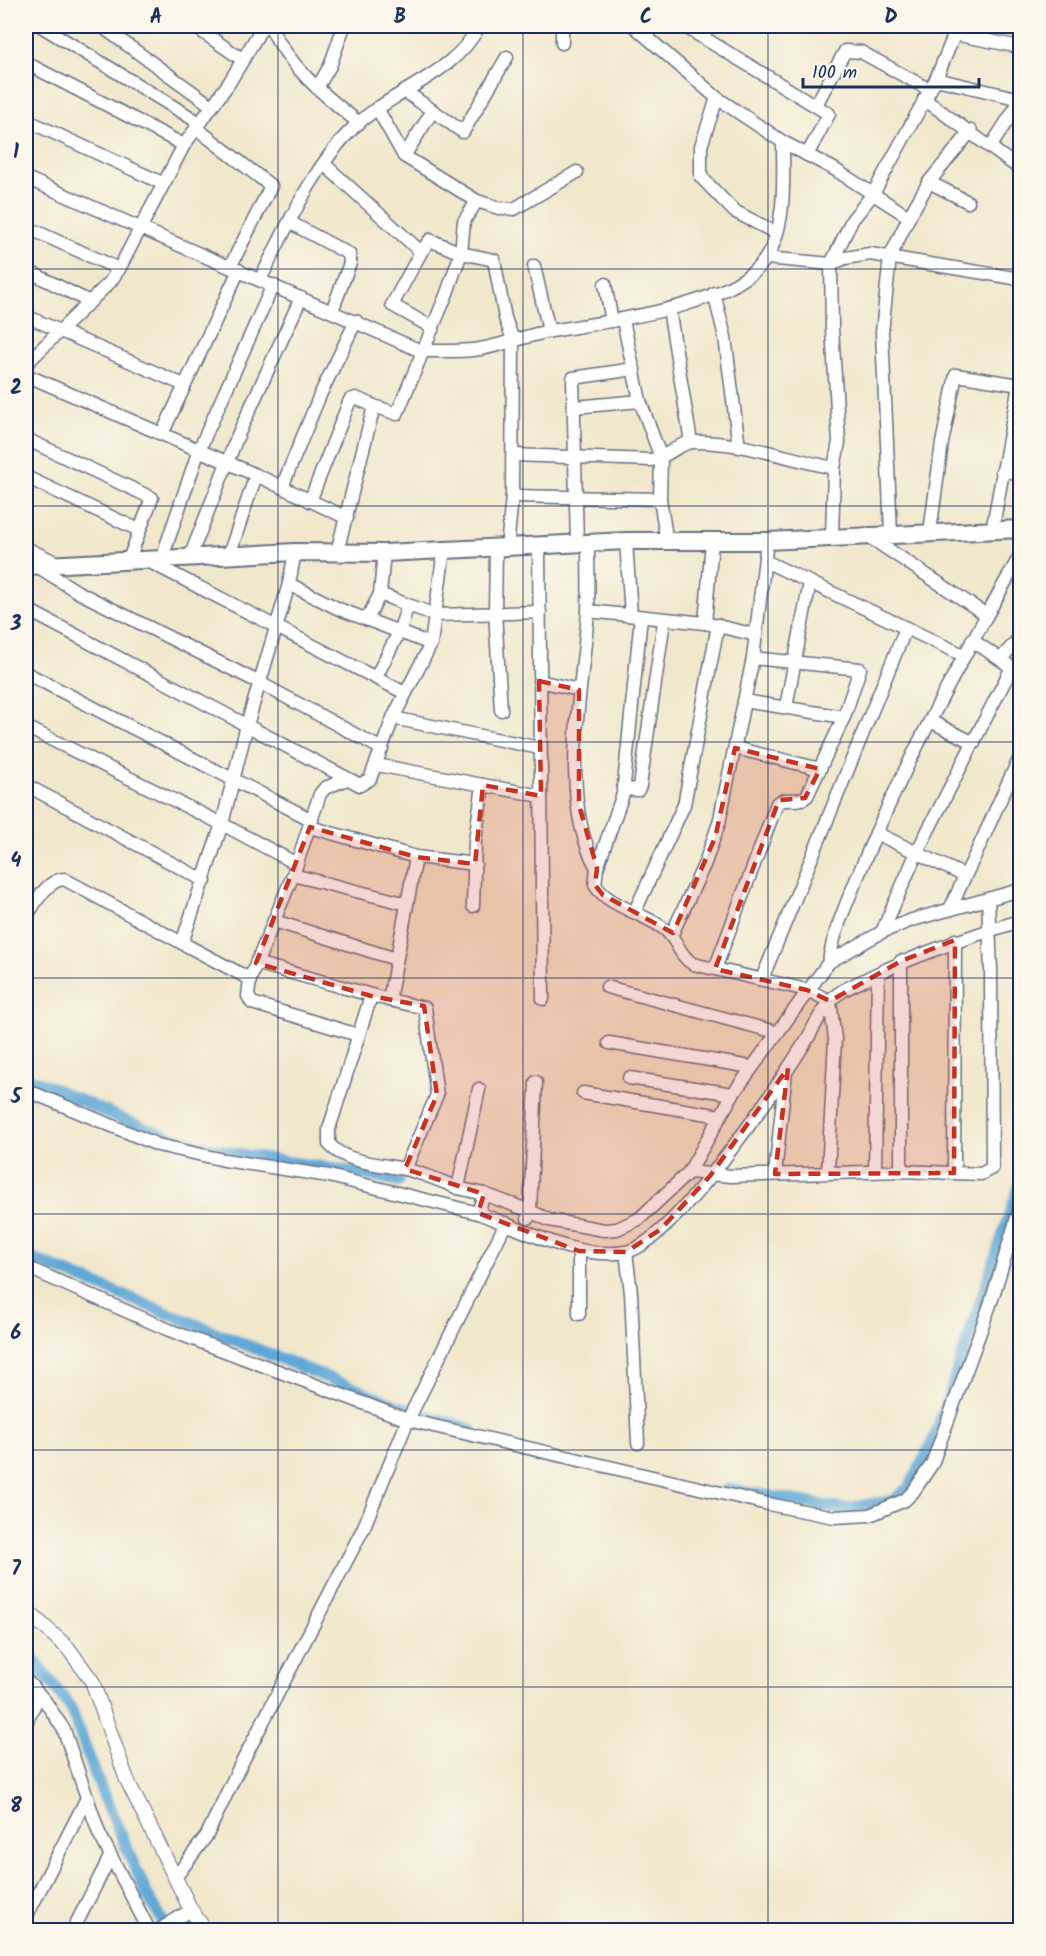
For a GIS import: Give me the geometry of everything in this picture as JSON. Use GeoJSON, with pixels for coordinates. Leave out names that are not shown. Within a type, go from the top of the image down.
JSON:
{"type":"FeatureCollection","features":[{"type":"Feature","properties":{"kind":"main road"},"geometry":{"type":"LineString","coordinates":[[30,566],[295,552],[384,553],[627,541],[667,543],[767,541],[1020,528]]}},
{"type":"Feature","properties":{"kind":"street"},"geometry":{"type":"LineString","coordinates":[[41,26],[198,126],[271,186],[162,434]]}},
{"type":"Feature","properties":{"kind":"street"},"geometry":{"type":"LineString","coordinates":[[101,26],[212,106]]}},
{"type":"Feature","properties":{"kind":"street"},"geometry":{"type":"LineString","coordinates":[[194,26],[243,60]]}},
{"type":"Feature","properties":{"kind":"street"},"geometry":{"type":"LineString","coordinates":[[26,364],[90,302],[119,269],[162,183],[184,145],[243,60],[263,26]]}},
{"type":"Feature","properties":{"kind":"street"},"geometry":{"type":"LineString","coordinates":[[270,26],[286,56],[317,88],[358,123]]}},
{"type":"Feature","properties":{"kind":"street"},"geometry":{"type":"LineString","coordinates":[[317,88],[330,66],[344,26]]}},
{"type":"Feature","properties":{"kind":"street"},"geometry":{"type":"LineString","coordinates":[[162,558],[199,450],[289,222],[324,164],[358,123],[377,108],[406,92],[464,49],[479,26]]}},
{"type":"Feature","properties":{"kind":"street"},"geometry":{"type":"LineString","coordinates":[[562,26],[562,43]]}},
{"type":"Feature","properties":{"kind":"street"},"geometry":{"type":"LineString","coordinates":[[634,26],[717,98],[783,142],[909,217]]}},
{"type":"Feature","properties":{"kind":"street"},"geometry":{"type":"LineString","coordinates":[[684,26],[830,114],[807,155]]}},
{"type":"Feature","properties":{"kind":"street"},"geometry":{"type":"LineString","coordinates":[[832,538],[834,468],[839,442],[832,328],[831,264],[852,220],[873,194],[930,90],[956,30],[1020,47]]}},
{"type":"Feature","properties":{"kind":"street"},"geometry":{"type":"LineString","coordinates":[[816,105],[838,60],[845,51],[861,52],[930,90],[971,131],[1020,169]]}},
{"type":"Feature","properties":{"kind":"street"},"geometry":{"type":"LineString","coordinates":[[406,92],[463,132],[507,57]]}},
{"type":"Feature","properties":{"kind":"street"},"geometry":{"type":"LineString","coordinates":[[26,63],[184,145]]}},
{"type":"Feature","properties":{"kind":"street"},"geometry":{"type":"LineString","coordinates":[[930,90],[1020,100],[991,146]]}},
{"type":"Feature","properties":{"kind":"street"},"geometry":{"type":"LineString","coordinates":[[717,98],[701,146],[701,177],[735,211],[776,233]]}},
{"type":"Feature","properties":{"kind":"street"},"geometry":{"type":"LineString","coordinates":[[377,108],[404,156],[477,201],[504,210],[514,209],[577,172]]}},
{"type":"Feature","properties":{"kind":"street"},"geometry":{"type":"LineString","coordinates":[[404,156],[432,112]]}},
{"type":"Feature","properties":{"kind":"street"},"geometry":{"type":"LineString","coordinates":[[26,120],[162,183]]}},
{"type":"Feature","properties":{"kind":"street"},"geometry":{"type":"LineString","coordinates":[[891,533],[882,332],[890,256],[929,182],[971,131]]}},
{"type":"Feature","properties":{"kind":"street"},"geometry":{"type":"LineString","coordinates":[[26,178],[422,351],[480,349],[549,331],[617,321],[669,309],[726,289],[749,274],[766,258],[776,233],[782,184],[783,142]]}},
{"type":"Feature","properties":{"kind":"street"},"geometry":{"type":"LineString","coordinates":[[324,164],[421,252]]}},
{"type":"Feature","properties":{"kind":"street"},"geometry":{"type":"LineString","coordinates":[[929,182],[968,202]]}},
{"type":"Feature","properties":{"kind":"street"},"geometry":{"type":"LineString","coordinates":[[310,501],[350,400],[356,398],[397,414],[461,253],[462,228],[477,201]]}},
{"type":"Feature","properties":{"kind":"street"},"geometry":{"type":"LineString","coordinates":[[289,222],[349,254],[350,263],[332,311]]}},
{"type":"Feature","properties":{"kind":"street"},"geometry":{"type":"LineString","coordinates":[[26,227],[119,269]]}},
{"type":"Feature","properties":{"kind":"street"},"geometry":{"type":"LineString","coordinates":[[433,328],[392,305],[430,240],[461,253],[494,260],[505,318],[513,340],[512,496],[501,548],[495,612],[501,710]]}},
{"type":"Feature","properties":{"kind":"street"},"geometry":{"type":"LineString","coordinates":[[766,258],[831,264],[855,256],[890,256],[1020,279]]}},
{"type":"Feature","properties":{"kind":"street"},"geometry":{"type":"LineString","coordinates":[[534,266],[549,331]]}},
{"type":"Feature","properties":{"kind":"street"},"geometry":{"type":"LineString","coordinates":[[26,270],[90,302]]}},
{"type":"Feature","properties":{"kind":"street"},"geometry":{"type":"LineString","coordinates":[[605,284],[634,369],[640,401],[661,458],[660,499],[667,543]]}},
{"type":"Feature","properties":{"kind":"street"},"geometry":{"type":"LineString","coordinates":[[714,293],[725,337],[739,447]]}},
{"type":"Feature","properties":{"kind":"street"},"geometry":{"type":"LineString","coordinates":[[190,557],[226,463],[301,297]]}},
{"type":"Feature","properties":{"kind":"street"},"geometry":{"type":"LineString","coordinates":[[669,309],[691,442]]}},
{"type":"Feature","properties":{"kind":"street"},"geometry":{"type":"LineString","coordinates":[[26,315],[184,385]]}},
{"type":"Feature","properties":{"kind":"street"},"geometry":{"type":"LineString","coordinates":[[282,487],[320,395],[356,321]]}},
{"type":"Feature","properties":{"kind":"street"},"geometry":{"type":"LineString","coordinates":[[597,868],[588,847],[576,783],[575,748],[579,690],[588,612],[583,543],[574,499],[576,456],[573,378],[634,369]]}},
{"type":"Feature","properties":{"kind":"street"},"geometry":{"type":"LineString","coordinates":[[26,375],[256,475],[347,518]]}},
{"type":"Feature","properties":{"kind":"street"},"geometry":{"type":"LineString","coordinates":[[930,532],[942,443],[956,375],[1019,385],[992,531]]}},
{"type":"Feature","properties":{"kind":"street"},"geometry":{"type":"LineString","coordinates":[[575,408],[640,401]]}},
{"type":"Feature","properties":{"kind":"street"},"geometry":{"type":"LineString","coordinates":[[337,552],[374,406]]}},
{"type":"Feature","properties":{"kind":"street"},"geometry":{"type":"LineString","coordinates":[[26,439],[150,496],[152,501],[139,530],[136,559],[405,693]]}},
{"type":"Feature","properties":{"kind":"street"},"geometry":{"type":"LineString","coordinates":[[513,455],[661,458],[691,442],[739,447],[834,468]]}},
{"type":"Feature","properties":{"kind":"street"},"geometry":{"type":"LineString","coordinates":[[1002,471],[1020,473]]}},
{"type":"Feature","properties":{"kind":"street"},"geometry":{"type":"LineString","coordinates":[[229,555],[256,475]]}},
{"type":"Feature","properties":{"kind":"street"},"geometry":{"type":"LineString","coordinates":[[26,477],[139,530]]}},
{"type":"Feature","properties":{"kind":"street"},"geometry":{"type":"LineString","coordinates":[[512,496],[660,499]]}},
{"type":"Feature","properties":{"kind":"street"},"geometry":{"type":"LineString","coordinates":[[867,536],[985,615]]}},
{"type":"Feature","properties":{"kind":"street"},"geometry":{"type":"LineString","coordinates":[[627,541],[636,616],[623,789],[597,868],[595,885],[598,890],[662,927],[671,936],[678,951],[688,961],[807,990],[830,1001]]}},
{"type":"Feature","properties":{"kind":"street"},"geometry":{"type":"LineString","coordinates":[[671,936],[714,838],[753,658],[767,541]]}},
{"type":"Feature","properties":{"kind":"street"},"geometry":{"type":"LineString","coordinates":[[705,623],[712,542]]}},
{"type":"Feature","properties":{"kind":"street"},"geometry":{"type":"LineString","coordinates":[[539,546],[538,681],[543,999]]}},
{"type":"Feature","properties":{"kind":"street"},"geometry":{"type":"LineString","coordinates":[[26,548],[60,564]]}},
{"type":"Feature","properties":{"kind":"street"},"geometry":{"type":"LineString","coordinates":[[26,609],[347,779],[365,784],[377,765],[393,718],[431,644],[444,550]]}},
{"type":"Feature","properties":{"kind":"street"},"geometry":{"type":"LineString","coordinates":[[182,943],[205,881],[235,780],[247,726],[289,584],[295,552]]}},
{"type":"Feature","properties":{"kind":"street"},"geometry":{"type":"LineString","coordinates":[[367,619],[380,594],[384,553]]}},
{"type":"Feature","properties":{"kind":"street"},"geometry":{"type":"LineString","coordinates":[[371,996],[329,1129],[330,1144],[344,1154],[382,1166],[405,1169],[458,1188],[484,1194],[549,1220],[576,1227],[617,1229],[639,1219],[689,1172],[751,1067],[829,962],[857,879],[876,833],[963,654],[1020,556]]}},
{"type":"Feature","properties":{"kind":"street"},"geometry":{"type":"LineString","coordinates":[[765,561],[963,654]]}},
{"type":"Feature","properties":{"kind":"street"},"geometry":{"type":"LineString","coordinates":[[30,566],[260,683],[382,749]]}},
{"type":"Feature","properties":{"kind":"street"},"geometry":{"type":"LineString","coordinates":[[786,707],[810,582]]}},
{"type":"Feature","properties":{"kind":"street"},"geometry":{"type":"LineString","coordinates":[[289,584],[367,619],[431,644]]}},
{"type":"Feature","properties":{"kind":"street"},"geometry":{"type":"LineString","coordinates":[[380,594],[436,615],[540,612]]}},
{"type":"Feature","properties":{"kind":"street"},"geometry":{"type":"LineString","coordinates":[[376,677],[399,632],[408,605]]}},
{"type":"Feature","properties":{"kind":"street"},"geometry":{"type":"LineString","coordinates":[[588,612],[664,621],[705,623],[756,635]]}},
{"type":"Feature","properties":{"kind":"street"},"geometry":{"type":"LineString","coordinates":[[623,789],[638,790],[640,786],[664,621]]}},
{"type":"Feature","properties":{"kind":"street"},"geometry":{"type":"LineString","coordinates":[[635,912],[684,806],[718,625]]}},
{"type":"Feature","properties":{"kind":"street"},"geometry":{"type":"LineString","coordinates":[[762,979],[906,628]]}},
{"type":"Feature","properties":{"kind":"street"},"geometry":{"type":"LineString","coordinates":[[1001,659],[1020,637]]}},
{"type":"Feature","properties":{"kind":"street"},"geometry":{"type":"LineString","coordinates":[[882,933],[917,852],[974,743],[1016,670],[972,640]]}},
{"type":"Feature","properties":{"kind":"street"},"geometry":{"type":"LineString","coordinates":[[715,969],[777,803],[782,800],[805,798],[844,717],[861,669],[753,658]]}},
{"type":"Feature","properties":{"kind":"street"},"geometry":{"type":"LineString","coordinates":[[26,673],[235,780],[311,824],[416,857],[475,864]]}},
{"type":"Feature","properties":{"kind":"street"},"geometry":{"type":"LineString","coordinates":[[538,681],[579,690]]}},
{"type":"Feature","properties":{"kind":"street"},"geometry":{"type":"LineString","coordinates":[[744,701],[844,717]]}},
{"type":"Feature","properties":{"kind":"street"},"geometry":{"type":"LineString","coordinates":[[393,718],[540,748]]}},
{"type":"Feature","properties":{"kind":"street"},"geometry":{"type":"LineString","coordinates":[[930,721],[974,743]]}},
{"type":"Feature","properties":{"kind":"street"},"geometry":{"type":"LineString","coordinates":[[26,727],[222,824],[295,870],[407,904]]}},
{"type":"Feature","properties":{"kind":"street"},"geometry":{"type":"LineString","coordinates":[[735,748],[820,769]]}},
{"type":"Feature","properties":{"kind":"street"},"geometry":{"type":"LineString","coordinates":[[951,908],[982,842],[994,808],[1020,758]]}},
{"type":"Feature","properties":{"kind":"street"},"geometry":{"type":"LineString","coordinates":[[377,765],[541,796]]}},
{"type":"Feature","properties":{"kind":"street"},"geometry":{"type":"LineString","coordinates":[[347,779],[322,791],[295,870],[250,979],[248,996],[252,1003],[358,1035]]}},
{"type":"Feature","properties":{"kind":"street"},"geometry":{"type":"LineString","coordinates":[[26,785],[205,881]]}},
{"type":"Feature","properties":{"kind":"street"},"geometry":{"type":"LineString","coordinates":[[473,906],[483,785]]}},
{"type":"Feature","properties":{"kind":"street"},"geometry":{"type":"LineString","coordinates":[[876,833],[965,876]]}},
{"type":"Feature","properties":{"kind":"street"},"geometry":{"type":"LineString","coordinates":[[389,1000],[416,857]]}},
{"type":"Feature","properties":{"kind":"street"},"geometry":{"type":"LineString","coordinates":[[26,918],[29,903],[53,882],[64,879],[250,979]]}},
{"type":"Feature","properties":{"kind":"street"},"geometry":{"type":"LineString","coordinates":[[829,962],[882,933],[951,908],[1020,890]]}},
{"type":"Feature","properties":{"kind":"street"},"geometry":{"type":"LineString","coordinates":[[689,1172],[710,1176],[901,1171],[981,1174],[992,1168],[988,899]]}},
{"type":"Feature","properties":{"kind":"street"},"geometry":{"type":"LineString","coordinates":[[274,921],[396,959]]}},
{"type":"Feature","properties":{"kind":"street"},"geometry":{"type":"LineString","coordinates":[[26,1090],[158,1145],[224,1160],[329,1176],[478,1213],[579,1251],[626,1252],[645,1242],[662,1229],[710,1176],[786,1071],[830,1001],[901,961],[956,940],[1020,921]]}},
{"type":"Feature","properties":{"kind":"street"},"geometry":{"type":"LineString","coordinates":[[954,1173],[956,940]]}},
{"type":"Feature","properties":{"kind":"street"},"geometry":{"type":"LineString","coordinates":[[901,961],[901,1171]]}},
{"type":"Feature","properties":{"kind":"street"},"geometry":{"type":"LineString","coordinates":[[256,963],[371,996],[425,1008],[438,1089],[405,1169]]}},
{"type":"Feature","properties":{"kind":"street"},"geometry":{"type":"LineString","coordinates":[[875,1172],[878,974]]}},
{"type":"Feature","properties":{"kind":"street"},"geometry":{"type":"LineString","coordinates":[[607,987],[776,1032]]}},
{"type":"Feature","properties":{"kind":"street"},"geometry":{"type":"LineString","coordinates":[[828,1172],[835,1039],[830,1001]]}},
{"type":"Feature","properties":{"kind":"street"},"geometry":{"type":"LineString","coordinates":[[609,1043],[751,1067]]}},
{"type":"Feature","properties":{"kind":"street"},"geometry":{"type":"LineString","coordinates":[[775,1174],[786,1071]]}},
{"type":"Feature","properties":{"kind":"street"},"geometry":{"type":"LineString","coordinates":[[629,1078],[733,1094]]}},
{"type":"Feature","properties":{"kind":"street"},"geometry":{"type":"LineString","coordinates":[[525,1230],[530,1211],[536,1082]]}},
{"type":"Feature","properties":{"kind":"street"},"geometry":{"type":"LineString","coordinates":[[458,1188],[479,1089]]}},
{"type":"Feature","properties":{"kind":"street"},"geometry":{"type":"LineString","coordinates":[[583,1093],[720,1116]]}},
{"type":"Feature","properties":{"kind":"street"},"geometry":{"type":"LineString","coordinates":[[478,1213],[484,1194]]}},
{"type":"Feature","properties":{"kind":"street"},"geometry":{"type":"LineString","coordinates":[[26,1267],[169,1330],[411,1414],[834,1517],[870,1515],[887,1509],[913,1492],[936,1455],[1020,1208]]}},
{"type":"Feature","properties":{"kind":"street"},"geometry":{"type":"LineString","coordinates":[[175,1878],[207,1835],[363,1529],[411,1414],[506,1223]]}},
{"type":"Feature","properties":{"kind":"street"},"geometry":{"type":"LineString","coordinates":[[579,1251],[579,1314]]}},
{"type":"Feature","properties":{"kind":"street"},"geometry":{"type":"LineString","coordinates":[[626,1252],[631,1293],[638,1443]]}},
{"type":"Feature","properties":{"kind":"street"},"geometry":{"type":"LineString","coordinates":[[26,1610],[68,1648],[92,1681],[127,1780],[191,1910],[205,1930]]}},
{"type":"Feature","properties":{"kind":"street"},"geometry":{"type":"LineString","coordinates":[[26,1680],[64,1730],[110,1857],[149,1930]]}},
{"type":"Feature","properties":{"kind":"street"},"geometry":{"type":"LineString","coordinates":[[26,1723],[39,1695]]}},
{"type":"Feature","properties":{"kind":"street"},"geometry":{"type":"LineString","coordinates":[[26,1917],[87,1798]]}},
{"type":"Feature","properties":{"kind":"street"},"geometry":{"type":"LineString","coordinates":[[73,1930],[110,1857]]}},
{"type":"Feature","properties":{"kind":"street"},"geometry":{"type":"LineString","coordinates":[[159,1930],[191,1910]]}},
{"type":"Feature","properties":{"kind":"highlighted area"},"geometry":{"type":"Polygon","coordinates":[[[539,681],[579,690],[579,805],[597,868],[595,885],[603,895],[673,933],[715,838],[735,748],[820,769],[805,798],[779,800],[715,969],[807,990],[830,1001],[901,961],[955,940],[954,1173],[775,1174],[788,1068],[710,1176],[661,1229],[626,1252],[579,1251],[478,1213],[484,1194],[405,1169],[437,1095],[424,1006],[371,996],[256,963],[310,827],[416,857],[475,864],[483,785],[541,796],[539,681]]]}},
{"type":"Feature","properties":{"kind":"waterway"},"geometry":{"type":"LineString","coordinates":[[26,1077],[133,1124],[177,1140],[224,1151],[398,1181]]}},
{"type":"Feature","properties":{"kind":"waterway"},"geometry":{"type":"LineString","coordinates":[[728,1489],[843,1509],[892,1501],[910,1487],[935,1437],[1020,1185]]}},
{"type":"Feature","properties":{"kind":"waterway"},"geometry":{"type":"LineString","coordinates":[[26,1256],[398,1406],[471,1430]]}},
{"type":"Feature","properties":{"kind":"waterway"},"geometry":{"type":"LineString","coordinates":[[26,1650],[70,1707],[101,1789],[147,1895],[168,1930]]}}]}
